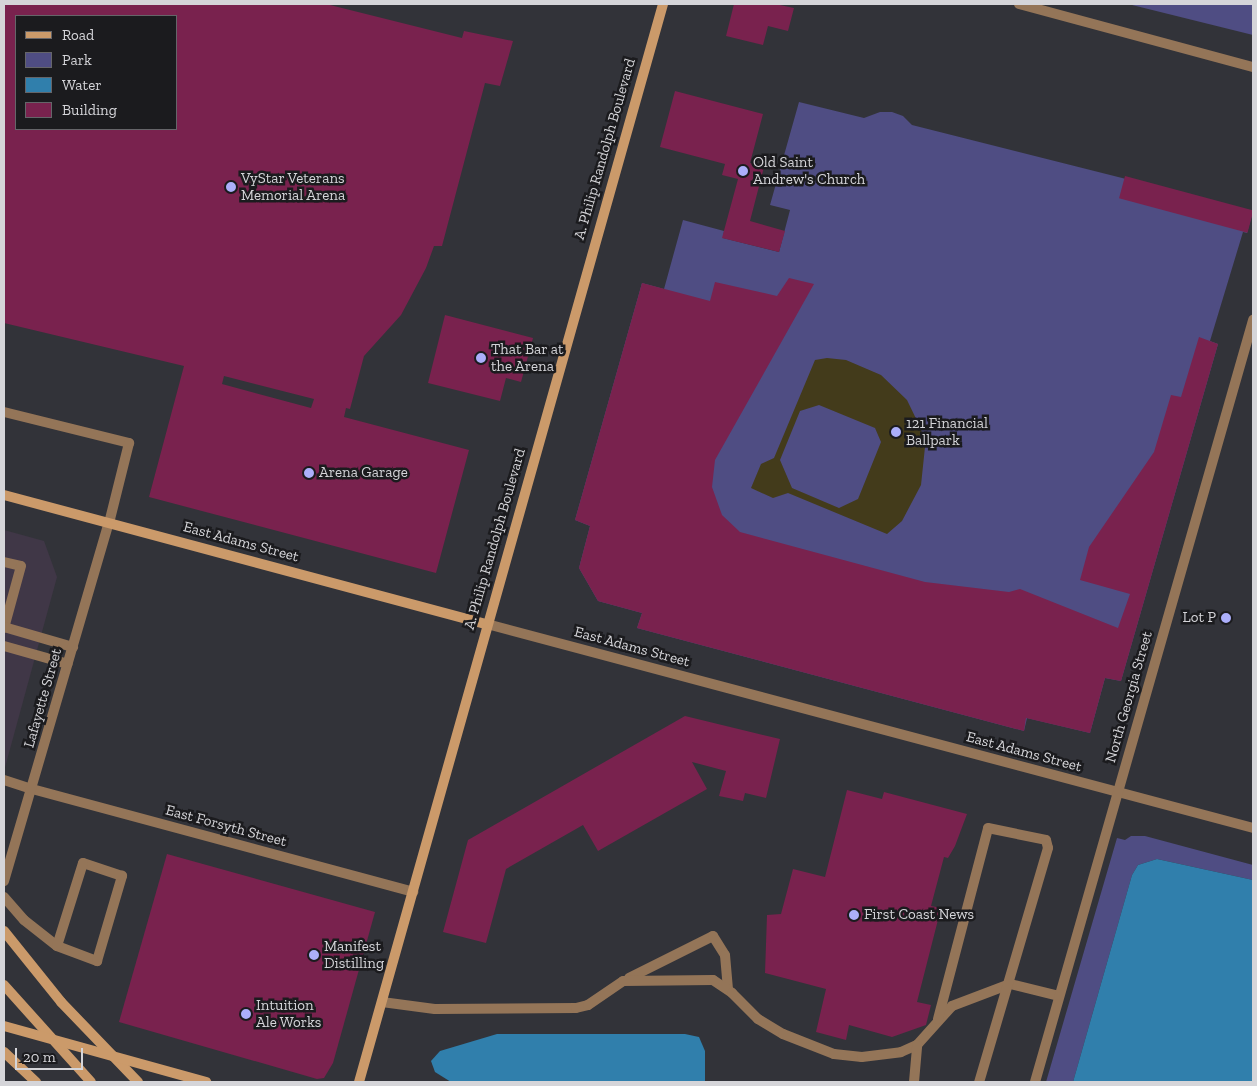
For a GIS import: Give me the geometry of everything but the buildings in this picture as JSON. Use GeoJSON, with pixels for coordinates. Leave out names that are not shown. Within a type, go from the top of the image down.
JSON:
{"type":"FeatureCollection","features":[{"type":"Feature","properties":{"kind":"street","name":"A. Philip Randolph Boulevard"},"geometry":{"type":"LineString","coordinates":[[359,1082],[663,4]]}},
{"type":"Feature","properties":{"kind":"street"},"geometry":{"type":"LineString","coordinates":[[1019,4],[1253,66]]}},
{"type":"Feature","properties":{"kind":"street","name":"North Georgia Street"},"geometry":{"type":"LineString","coordinates":[[1035,1082],[1253,320]]}},
{"type":"Feature","properties":{"kind":"street","name":"Lafayette Street"},"geometry":{"type":"LineString","coordinates":[[4,412],[129,443],[109,523],[4,881]]}},
{"type":"Feature","properties":{"kind":"street","name":"East Adams Street"},"geometry":{"type":"LineString","coordinates":[[4,495],[1253,828]]}},
{"type":"Feature","properties":{"kind":"street"},"geometry":{"type":"LineString","coordinates":[[4,562],[21,566],[4,628],[73,647]]}},
{"type":"Feature","properties":{"kind":"street"},"geometry":{"type":"LineString","coordinates":[[4,646],[68,664]]}},
{"type":"Feature","properties":{"kind":"street","name":"East Forsyth Street"},"geometry":{"type":"LineString","coordinates":[[4,780],[413,892]]}},
{"type":"Feature","properties":{"kind":"street"},"geometry":{"type":"LineString","coordinates":[[938,1020],[988,828],[994,827],[1046,840],[1048,848],[980,1082]]}},
{"type":"Feature","properties":{"kind":"street"},"geometry":{"type":"LineString","coordinates":[[4,897],[24,920],[57,946],[97,961],[122,876],[83,863],[57,946]]}},
{"type":"Feature","properties":{"kind":"street"},"geometry":{"type":"LineString","coordinates":[[4,931],[61,1002],[138,1082]]}},
{"type":"Feature","properties":{"kind":"street"},"geometry":{"type":"LineString","coordinates":[[382,1002],[435,1009],[576,1008],[588,1005],[623,981],[713,936],[725,955],[728,989]]}},
{"type":"Feature","properties":{"kind":"street"},"geometry":{"type":"LineString","coordinates":[[623,981],[712,980],[728,989],[758,1019],[783,1034],[834,1054],[862,1057],[901,1052],[917,1045],[952,1006],[1010,984],[1059,996]]}},
{"type":"Feature","properties":{"kind":"street"},"geometry":{"type":"LineString","coordinates":[[4,985],[91,1082]]}},
{"type":"Feature","properties":{"kind":"street"},"geometry":{"type":"LineString","coordinates":[[4,1026],[206,1082]]}},
{"type":"Feature","properties":{"kind":"street"},"geometry":{"type":"LineString","coordinates":[[914,1082],[917,1045]]}},
{"type":"Feature","properties":{"kind":"street"},"geometry":{"type":"LineString","coordinates":[[4,1052],[36,1082]]}},
{"type":"Feature","properties":{"kind":"shaded area"},"geometry":{"type":"Polygon","coordinates":[[[4,530],[44,541],[57,577],[4,771],[4,530]]]}},
{"type":"Feature","properties":{"kind":"green space"},"geometry":{"type":"Polygon","coordinates":[[[1128,4],[1253,4],[1253,35],[1128,4]]]}},
{"type":"Feature","properties":{"kind":"green space","name":"121 Financial Ballpark"},"geometry":{"type":"Polygon","coordinates":[[[799,102],[864,118],[880,112],[892,112],[903,116],[912,125],[1253,211],[1247,233],[1243,232],[1210,341],[1218,344],[1121,681],[1105,678],[1090,733],[1027,718],[1024,731],[637,628],[642,613],[598,601],[579,568],[590,526],[575,520],[642,283],[664,289],[683,220],[724,231],[723,238],[779,252],[790,210],[770,205],[799,102]]]}},
{"type":"Feature","properties":{"kind":"green space"},"geometry":{"type":"Polygon","coordinates":[[[1131,836],[1145,836],[1253,865],[1253,880],[1157,859],[1138,865],[1132,875],[1073,1082],[1046,1082],[1117,838],[1125,840],[1131,836]]]}},
{"type":"Feature","properties":{"kind":"sand"},"geometry":{"type":"Polygon","coordinates":[[[827,358],[846,360],[881,375],[907,400],[921,429],[925,447],[921,485],[902,521],[887,534],[788,493],[773,498],[751,488],[761,464],[774,458],[815,360],[827,358]],[[819,405],[800,411],[780,460],[792,488],[839,508],[858,499],[881,442],[875,428],[819,405]]]}},
{"type":"Feature","properties":{"kind":"water"},"geometry":{"type":"Polygon","coordinates":[[[1157,859],[1253,880],[1253,1082],[1073,1082],[1132,875],[1138,865],[1157,859]]]}},
{"type":"Feature","properties":{"kind":"water"},"geometry":{"type":"Polygon","coordinates":[[[497,1034],[685,1034],[699,1037],[705,1051],[705,1082],[451,1082],[435,1072],[431,1061],[440,1051],[497,1034]]]}},
{"type":"Feature","properties":{"kind":"place","name":"Old Saint Andrew's Church"},"geometry":{"type":"Point","coordinates":[743,171]}},
{"type":"Feature","properties":{"kind":"place","name":"VyStar Veterans Memorial Arena"},"geometry":{"type":"Point","coordinates":[231,187]}},
{"type":"Feature","properties":{"kind":"place","name":"That Bar at the Arena"},"geometry":{"type":"Point","coordinates":[481,358]}},
{"type":"Feature","properties":{"kind":"place","name":"121 Financial Ballpark"},"geometry":{"type":"Point","coordinates":[896,432]}},
{"type":"Feature","properties":{"kind":"place","name":"Arena Garage"},"geometry":{"type":"Point","coordinates":[309,473]}},
{"type":"Feature","properties":{"kind":"place","name":"Lot P"},"geometry":{"type":"Point","coordinates":[1226,618]}},
{"type":"Feature","properties":{"kind":"place","name":"First Coast News"},"geometry":{"type":"Point","coordinates":[854,915]}},
{"type":"Feature","properties":{"kind":"place","name":"Manifest Distilling"},"geometry":{"type":"Point","coordinates":[314,955]}},
{"type":"Feature","properties":{"kind":"place","name":"Intuition Ale Works"},"geometry":{"type":"Point","coordinates":[246,1014]}}]}
